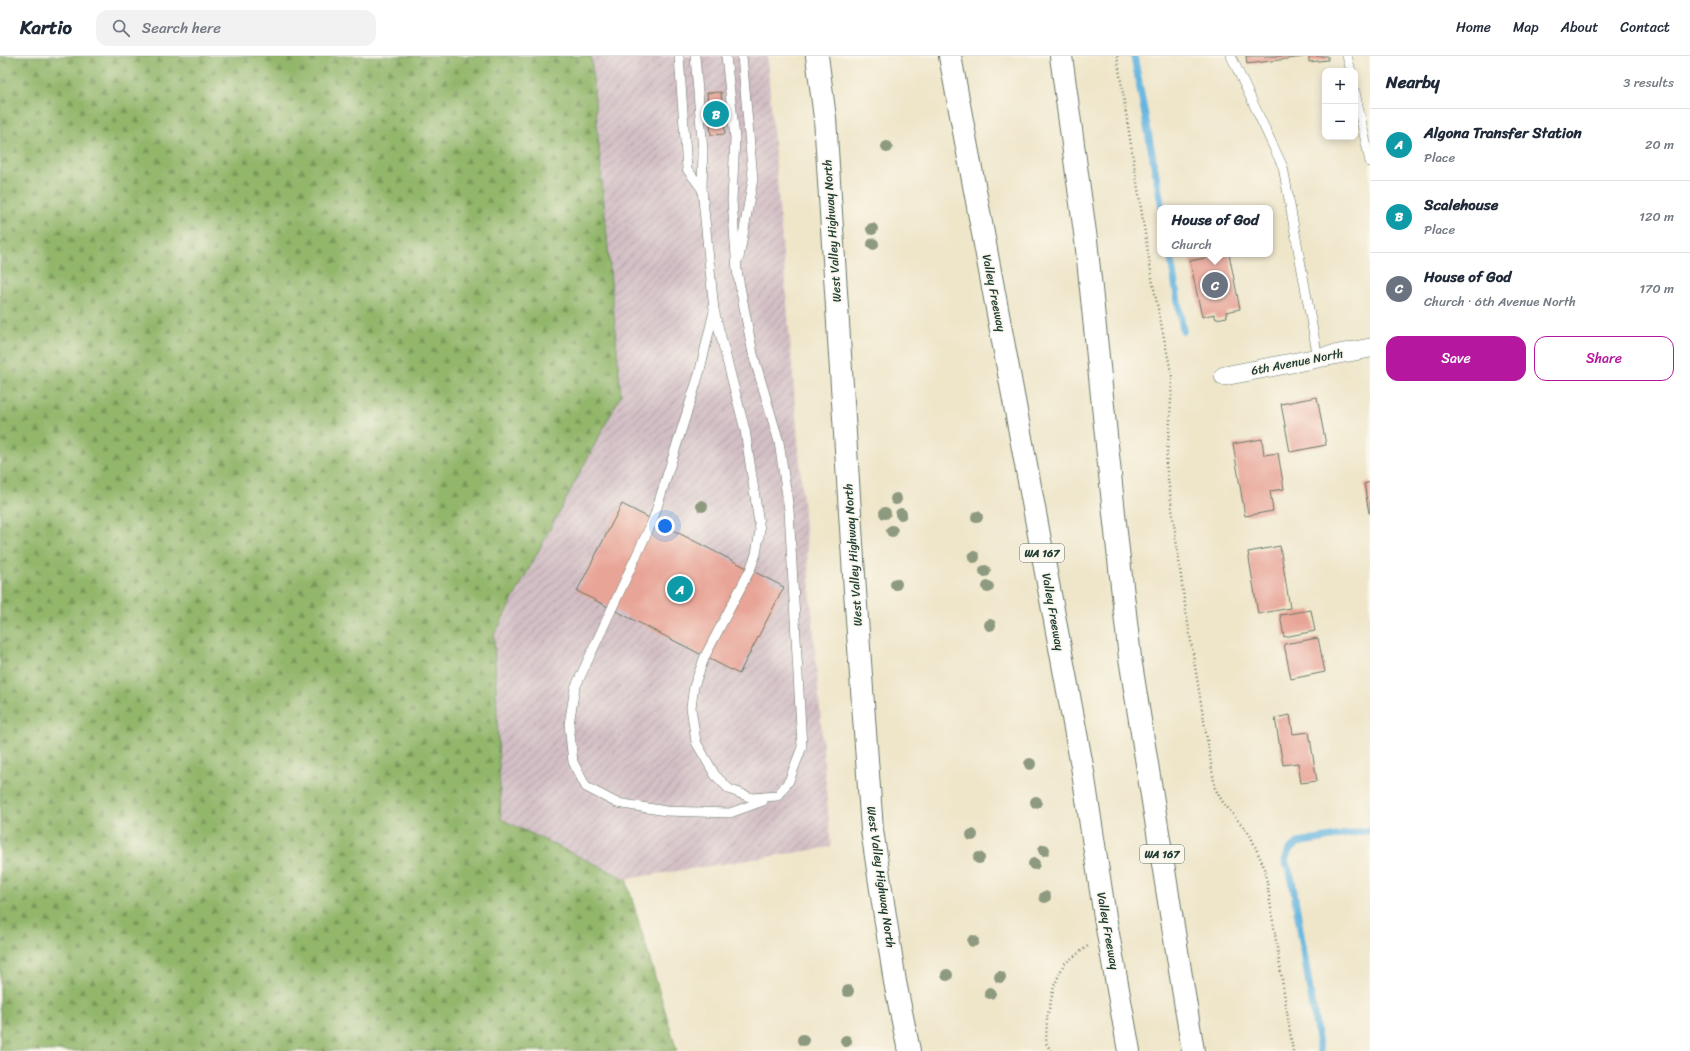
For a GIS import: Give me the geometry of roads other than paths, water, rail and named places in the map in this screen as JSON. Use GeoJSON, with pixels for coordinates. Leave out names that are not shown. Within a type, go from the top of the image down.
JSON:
{"type":"FeatureCollection","features":[{"type":"Feature","properties":{"kind":"main road","name":"West Valley Highway North"},"geometry":{"type":"LineString","coordinates":[[817,56],[825,126],[872,830],[895,982],[909,1051]]}},
{"type":"Feature","properties":{"kind":"main road","name":"Valley Freeway"},"geometry":{"type":"LineString","coordinates":[[950,56],[1082,766],[1107,931],[1129,1051]]}},
{"type":"Feature","properties":{"kind":"main road","name":"WA 167"},"geometry":{"type":"LineString","coordinates":[[1061,56],[1086,240],[1130,658],[1193,1051]]}},
{"type":"Feature","properties":{"kind":"street","name":"6th Avenue North"},"geometry":{"type":"LineString","coordinates":[[1224,376],[1370,348]]}},
{"type":"Feature","properties":{"kind":"lane"},"geometry":{"type":"LineString","coordinates":[[678,56],[687,169],[702,189]]}},
{"type":"Feature","properties":{"kind":"lane"},"geometry":{"type":"LineString","coordinates":[[695,56],[703,151],[702,189],[714,310],[745,430],[760,530],[756,554],[750,570],[705,656],[694,686],[691,707],[696,742],[715,775],[729,789],[752,798],[777,796]]}},
{"type":"Feature","properties":{"kind":"lane"},"geometry":{"type":"LineString","coordinates":[[714,310],[699,374],[653,520],[575,688],[569,724],[573,762],[586,787],[617,803],[666,811],[730,813],[777,796],[790,781],[802,747],[789,510],[779,442],[753,354],[737,271],[732,200],[735,138],[726,56]]}},
{"type":"Feature","properties":{"kind":"lane"},"geometry":{"type":"LineString","coordinates":[[737,271],[753,179],[742,56]]}},
{"type":"Feature","properties":{"kind":"lane"},"geometry":{"type":"LineString","coordinates":[[1231,56],[1282,168],[1318,358]]}},
{"type":"Feature","properties":{"kind":"lane"},"geometry":{"type":"LineString","coordinates":[[1347,56],[1350,68]]}},
{"type":"Feature","properties":{"kind":"lane"},"geometry":{"type":"LineString","coordinates":[[1358,104],[1370,162]]}},
{"type":"Feature","properties":{"kind":"waterway"},"geometry":{"type":"LineString","coordinates":[[1134,56],[1161,205]]}},
{"type":"Feature","properties":{"kind":"waterway"},"geometry":{"type":"LineString","coordinates":[[1171,257],[1183,331]]}},
{"type":"Feature","properties":{"kind":"waterway"},"geometry":{"type":"LineString","coordinates":[[1320,1051],[1292,880],[1285,860],[1289,850],[1298,843],[1370,830]]}},
{"type":"Feature","properties":{"kind":"place","name":"Scalehouse"},"geometry":{"type":"Point","coordinates":[716,114]}},
{"type":"Feature","properties":{"kind":"place","name":"House of God"},"geometry":{"type":"Point","coordinates":[1215,285]}},
{"type":"Feature","properties":{"kind":"place","name":"Algona Transfer Station"},"geometry":{"type":"Point","coordinates":[680,589]}}]}
